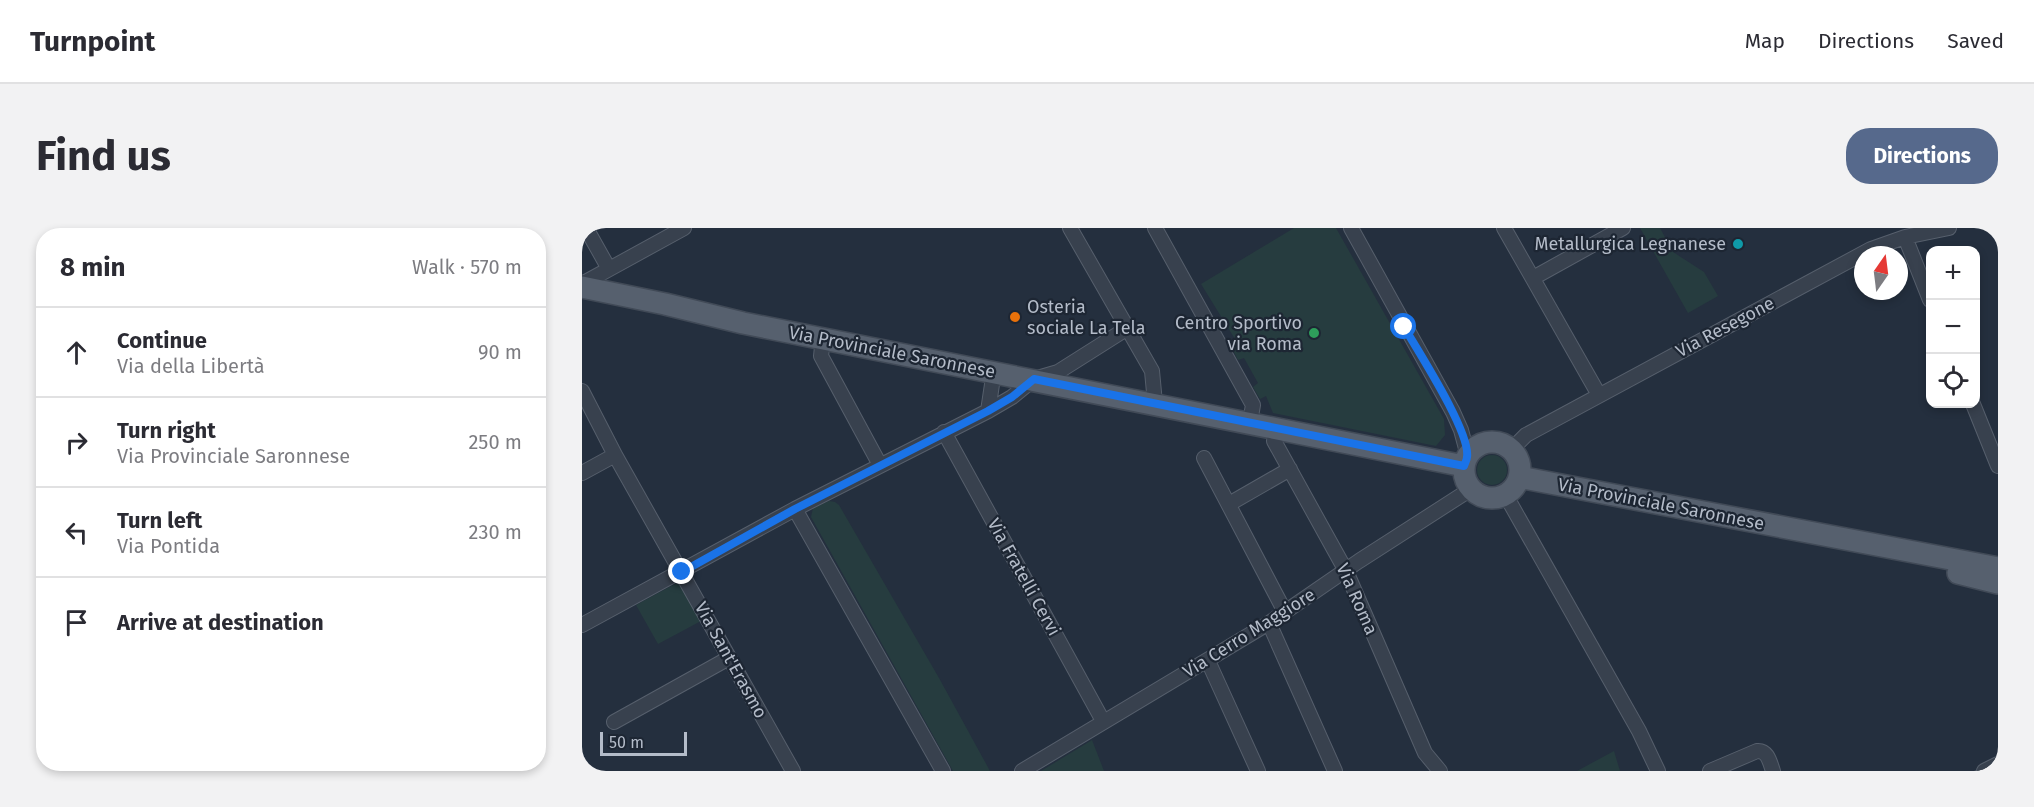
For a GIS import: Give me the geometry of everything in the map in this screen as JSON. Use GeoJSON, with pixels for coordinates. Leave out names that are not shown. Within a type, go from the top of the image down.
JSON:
{"type":"FeatureCollection","features":[{"type":"Feature","properties":{"kind":"main road","name":"Via Provinciale Saronnese"},"geometry":{"type":"LineString","coordinates":[[582,285],[743,323]]}},
{"type":"Feature","properties":{"kind":"main road","name":"Via Provinciale Saronnese"},"geometry":{"type":"LineString","coordinates":[[582,296],[668,313],[743,323],[1276,428],[1466,461]]}},
{"type":"Feature","properties":{"kind":"main road"},"geometry":{"type":"LineString","coordinates":[[1488,442],[1501,444],[1512,450],[1519,463],[1519,477],[1514,487],[1505,495],[1497,498],[1487,497],[1471,489],[1465,478],[1466,461],[1476,447],[1488,442]]}},
{"type":"Feature","properties":{"kind":"main road","name":"Via Provinciale Saronnese"},"geometry":{"type":"LineString","coordinates":[[1519,477],[1804,531],[1997,580]]}},
{"type":"Feature","properties":{"kind":"street"},"geometry":{"type":"LineString","coordinates":[[586,228],[609,269]]}},
{"type":"Feature","properties":{"kind":"street"},"geometry":{"type":"LineString","coordinates":[[582,285],[684,228]]}},
{"type":"Feature","properties":{"kind":"street"},"geometry":{"type":"LineString","coordinates":[[1070,228],[1152,371],[1155,403]]}},
{"type":"Feature","properties":{"kind":"street"},"geometry":{"type":"LineString","coordinates":[[1155,228],[1253,405],[1250,422]]}},
{"type":"Feature","properties":{"kind":"street"},"geometry":{"type":"LineString","coordinates":[[1351,228],[1453,412],[1461,430],[1466,461]]}},
{"type":"Feature","properties":{"kind":"street"},"geometry":{"type":"LineString","coordinates":[[1504,228],[1599,395]]}},
{"type":"Feature","properties":{"kind":"street"},"geometry":{"type":"LineString","coordinates":[[1533,278],[1623,228]]}},
{"type":"Feature","properties":{"kind":"street","name":"Via Resegone"},"geometry":{"type":"LineString","coordinates":[[1512,450],[1526,435],[1870,249],[1905,237],[1949,228]]}},
{"type":"Feature","properties":{"kind":"street"},"geometry":{"type":"LineString","coordinates":[[1905,237],[1926,290]]}},
{"type":"Feature","properties":{"kind":"street"},"geometry":{"type":"LineString","coordinates":[[582,625],[795,509],[988,411],[1012,397],[1034,379],[1058,372],[1126,329]]}},
{"type":"Feature","properties":{"kind":"street"},"geometry":{"type":"LineString","coordinates":[[823,338],[822,356],[880,465]]}},
{"type":"Feature","properties":{"kind":"street"},"geometry":{"type":"LineString","coordinates":[[988,411],[994,371]]}},
{"type":"Feature","properties":{"kind":"street","name":"Via Sant'Erasmo"},"geometry":{"type":"LineString","coordinates":[[582,391],[615,455],[793,771]]}},
{"type":"Feature","properties":{"kind":"street"},"geometry":{"type":"LineString","coordinates":[[1974,408],[1998,466]]}},
{"type":"Feature","properties":{"kind":"street","name":"Via Roma"},"geometry":{"type":"LineString","coordinates":[[1276,428],[1274,441],[1346,571],[1425,753],[1440,771]]}},
{"type":"Feature","properties":{"kind":"street","name":"Via Fratelli Cervi"},"geometry":{"type":"LineString","coordinates":[[944,432],[1103,721]]}},
{"type":"Feature","properties":{"kind":"street"},"geometry":{"type":"LineString","coordinates":[[582,473],[615,455]]}},
{"type":"Feature","properties":{"kind":"street"},"geometry":{"type":"LineString","coordinates":[[1204,458],[1285,612]]}},
{"type":"Feature","properties":{"kind":"street"},"geometry":{"type":"LineString","coordinates":[[1229,504],[1290,469]]}},
{"type":"Feature","properties":{"kind":"street","name":"Via Cerro Maggiore"},"geometry":{"type":"LineString","coordinates":[[1022,771],[1269,623],[1471,489]]}},
{"type":"Feature","properties":{"kind":"street"},"geometry":{"type":"LineString","coordinates":[[1505,495],[1639,731],[1658,771]]}},
{"type":"Feature","properties":{"kind":"street"},"geometry":{"type":"LineString","coordinates":[[795,509],[942,771]]}},
{"type":"Feature","properties":{"kind":"street"},"geometry":{"type":"LineString","coordinates":[[1269,623],[1335,771]]}},
{"type":"Feature","properties":{"kind":"street"},"geometry":{"type":"LineString","coordinates":[[614,722],[729,658]]}},
{"type":"Feature","properties":{"kind":"street"},"geometry":{"type":"LineString","coordinates":[[1208,661],[1258,771]]}},
{"type":"Feature","properties":{"kind":"street"},"geometry":{"type":"LineString","coordinates":[[1710,771],[1762,751],[1773,771]]}},
{"type":"Feature","properties":{"kind":"street"},"geometry":{"type":"LineString","coordinates":[[1984,771],[1998,764]]}},
{"type":"Feature","properties":{"kind":"green space","name":"Centro Sportivo via Roma"},"geometry":{"type":"Polygon","coordinates":[[[1294,228],[1336,228],[1444,419],[1445,435],[1436,446],[1273,413],[1266,396],[1260,399],[1253,387],[1258,383],[1244,358],[1238,360],[1232,348],[1238,344],[1201,284],[1294,228]]]}},
{"type":"Feature","properties":{"kind":"green space"},"geometry":{"type":"Polygon","coordinates":[[[1640,228],[1660,228],[1673,252],[1704,272],[1718,296],[1688,313],[1640,228]]]}},
{"type":"Feature","properties":{"kind":"green space"},"geometry":{"type":"Polygon","coordinates":[[[1492,455],[1503,459],[1507,470],[1503,481],[1492,485],[1481,481],[1477,470],[1481,459],[1492,455]]]}},
{"type":"Feature","properties":{"kind":"green space"},"geometry":{"type":"Polygon","coordinates":[[[829,501],[839,505],[990,771],[953,771],[811,517],[813,508],[829,501]]]}},
{"type":"Feature","properties":{"kind":"green space"},"geometry":{"type":"Polygon","coordinates":[[[675,584],[681,585],[701,621],[658,644],[636,605],[675,584]]]}},
{"type":"Feature","properties":{"kind":"green space"},"geometry":{"type":"Polygon","coordinates":[[[1092,740],[1104,771],[1041,771],[1092,740]]]}},
{"type":"Feature","properties":{"kind":"green space"},"geometry":{"type":"Polygon","coordinates":[[[1614,751],[1620,771],[1577,771],[1614,751]]]}},
{"type":"Feature","properties":{"kind":"place","name":"Metallurgica Legnanese"},"geometry":{"type":"Point","coordinates":[1738,244]}},
{"type":"Feature","properties":{"kind":"place","name":"Osteria sociale La Tela"},"geometry":{"type":"Point","coordinates":[1015,317]}},
{"type":"Feature","properties":{"kind":"place","name":"Centro Sportivo via Roma"},"geometry":{"type":"Point","coordinates":[1314,333]}},
{"type":"Feature","properties":{"kind":"route"},"geometry":{"type":"LineString","coordinates":[[682,572],[795,509],[988,411],[1012,397],[1034,379],[1464,466],[1468,456],[1461,430],[1404,327]]}}]}
